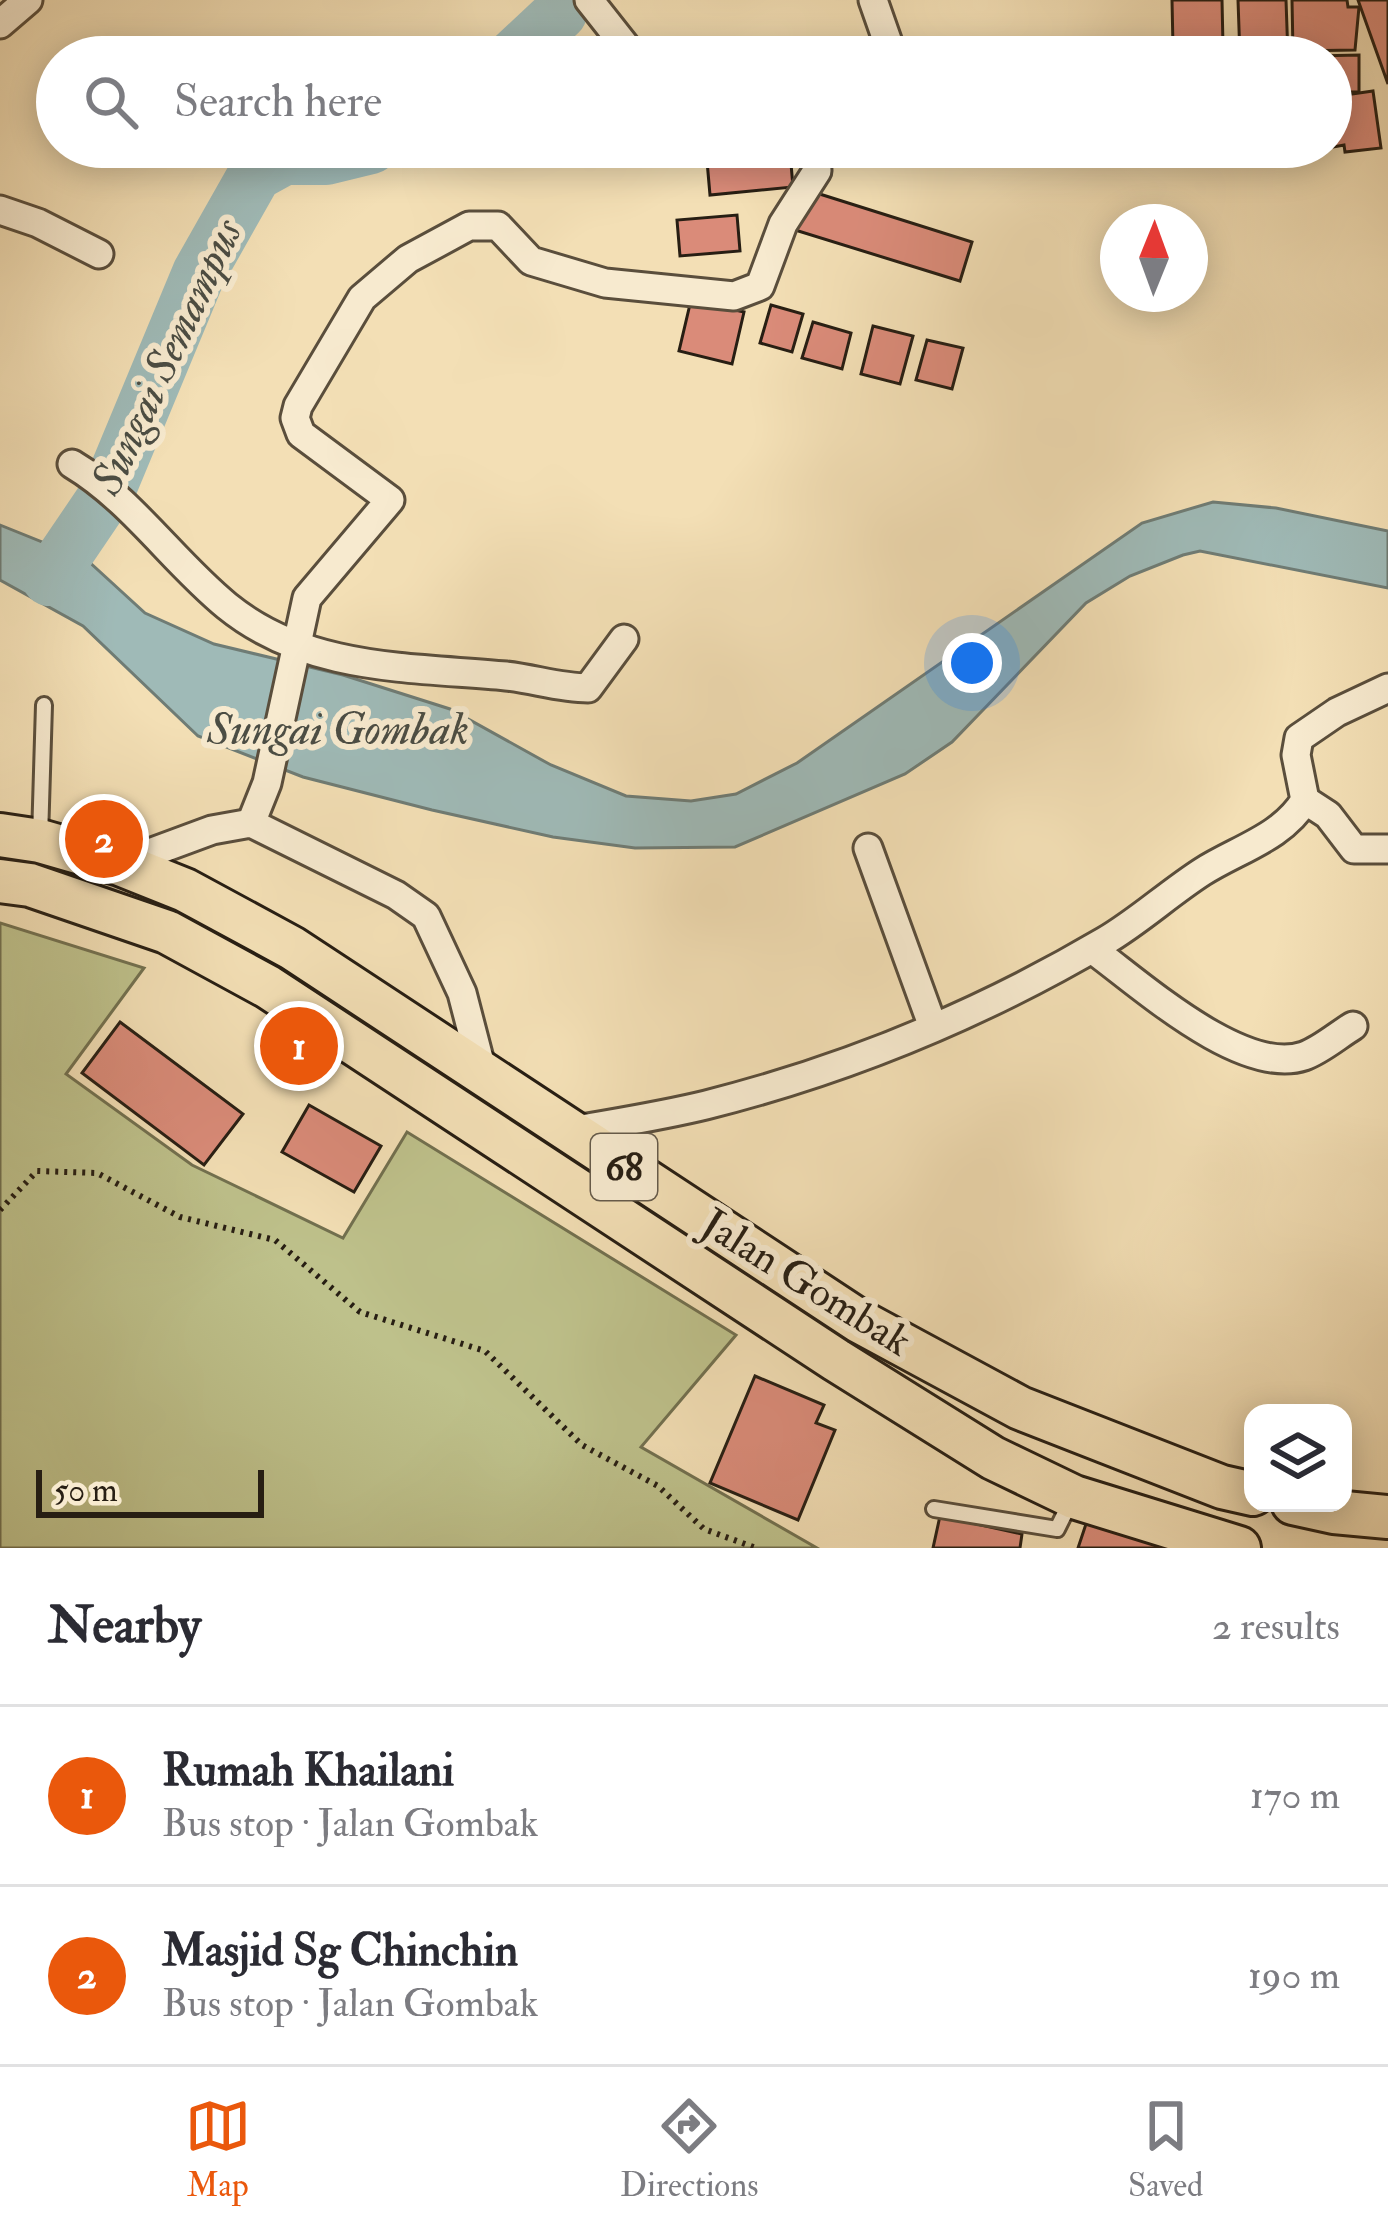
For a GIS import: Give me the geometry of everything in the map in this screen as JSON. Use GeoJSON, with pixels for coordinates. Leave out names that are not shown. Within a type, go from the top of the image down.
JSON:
{"type":"FeatureCollection","features":[{"type":"Feature","properties":{"kind":"main road","name":"Jalan Gombak"},"geometry":{"type":"LineString","coordinates":[[20,838],[120,864],[185,890],[292,948],[859,1321],[1020,1408],[1244,1492]]}},
{"type":"Feature","properties":{"kind":"main road","name":"Jalan Gombak"},"geometry":{"type":"LineString","coordinates":[[0,881],[30,885],[167,932],[268,987],[993,1458],[1074,1497],[1239,1548]]}},
{"type":"Feature","properties":{"kind":"main road"},"geometry":{"type":"LineString","coordinates":[[1334,1512],[1388,1517]]}},
{"type":"Feature","properties":{"kind":"street"},"geometry":{"type":"LineString","coordinates":[[0,24],[28,0]]}},
{"type":"Feature","properties":{"kind":"street"},"geometry":{"type":"LineString","coordinates":[[873,0],[886,36]]}},
{"type":"Feature","properties":{"kind":"street"},"geometry":{"type":"LineString","coordinates":[[596,10],[617,36]]}},
{"type":"Feature","properties":{"kind":"street"},"geometry":{"type":"LineString","coordinates":[[250,823],[267,783],[307,598],[390,500],[302,434],[295,418],[362,298],[408,259],[469,226],[484,223],[498,226],[532,261],[604,283],[734,296],[760,286],[783,224],[816,168]]}},
{"type":"Feature","properties":{"kind":"street"},"geometry":{"type":"LineString","coordinates":[[0,210],[99,254]]}},
{"type":"Feature","properties":{"kind":"street"},"geometry":{"type":"LineString","coordinates":[[81,470],[140,519],[172,557],[229,608],[294,648],[389,668],[588,688],[624,639]]}},
{"type":"Feature","properties":{"kind":"street"},"geometry":{"type":"LineString","coordinates":[[1388,688],[1337,712],[1299,738],[1296,755],[1305,800],[1328,815],[1354,849],[1388,849]]}},
{"type":"Feature","properties":{"kind":"street"},"geometry":{"type":"LineString","coordinates":[[571,1132],[764,1090],[980,1009],[1092,949],[1201,873],[1270,837],[1305,800]]}},
{"type":"Feature","properties":{"kind":"street"},"geometry":{"type":"LineString","coordinates":[[120,864],[212,830],[250,823],[396,895],[426,916],[463,993],[483,1075]]}},
{"type":"Feature","properties":{"kind":"street"},"geometry":{"type":"LineString","coordinates":[[868,848],[932,1028]]}},
{"type":"Feature","properties":{"kind":"street"},"geometry":{"type":"LineString","coordinates":[[1092,949],[1221,1042],[1255,1056],[1303,1057],[1353,1026]]}},
{"type":"Feature","properties":{"kind":"lane"},"geometry":{"type":"LineString","coordinates":[[20,838],[44,705]]}},
{"type":"Feature","properties":{"kind":"lane"},"geometry":{"type":"LineString","coordinates":[[934,1509],[1057,1529],[1074,1497]]}},
{"type":"Feature","properties":{"kind":"path"},"geometry":{"type":"LineString","coordinates":[[0,1210],[37,1171],[97,1173],[180,1217],[275,1240],[360,1312],[485,1351],[582,1445],[658,1486],[704,1529],[756,1548]]}},
{"type":"Feature","properties":{"kind":"green space"},"geometry":{"type":"Polygon","coordinates":[[[0,923],[144,968],[66,1074],[192,1165],[343,1238],[407,1132],[736,1335],[641,1447],[817,1548],[0,1548],[0,923]]]}},
{"type":"Feature","properties":{"kind":"water","name":"Sungai Gombak"},"geometry":{"type":"Polygon","coordinates":[[[1213,502],[1276,508],[1388,531],[1388,588],[1200,551],[1130,576],[1086,603],[952,742],[905,774],[735,847],[635,848],[553,837],[303,777],[198,736],[83,626],[0,580],[0,525],[87,560],[145,613],[214,644],[343,675],[450,709],[551,765],[626,796],[691,801],[736,794],[797,763],[1142,523],[1213,502]]]}},
{"type":"Feature","properties":{"kind":"building"},"geometry":{"type":"Polygon","coordinates":[[[1172,0],[1222,0],[1223,36],[1173,36],[1172,0]]]}},
{"type":"Feature","properties":{"kind":"building"},"geometry":{"type":"Polygon","coordinates":[[[1238,0],[1286,0],[1287,36],[1239,36],[1238,0]]]}},
{"type":"Feature","properties":{"kind":"building"},"geometry":{"type":"Polygon","coordinates":[[[1292,0],[1347,0],[1348,7],[1359,7],[1355,50],[1352,36],[1293,36],[1292,0]]]}},
{"type":"Feature","properties":{"kind":"building"},"geometry":{"type":"Polygon","coordinates":[[[1358,0],[1388,0],[1388,84],[1358,0]]]}},
{"type":"Feature","properties":{"kind":"building"},"geometry":{"type":"Polygon","coordinates":[[[1352,55],[1359,55],[1359,92],[1352,92],[1352,55]]]}},
{"type":"Feature","properties":{"kind":"building"},"geometry":{"type":"Polygon","coordinates":[[[1373,91],[1381,148],[1352,151],[1352,94],[1373,91]]]}},
{"type":"Feature","properties":{"kind":"building"},"geometry":{"type":"Polygon","coordinates":[[[708,168],[791,168],[793,187],[710,195],[708,168]]]}},
{"type":"Feature","properties":{"kind":"building"},"geometry":{"type":"Polygon","coordinates":[[[807,190],[972,242],[960,281],[795,230],[807,190]]]}},
{"type":"Feature","properties":{"kind":"building"},"geometry":{"type":"Polygon","coordinates":[[[737,215],[740,251],[680,256],[677,220],[737,215]]]}},
{"type":"Feature","properties":{"kind":"building"},"geometry":{"type":"Polygon","coordinates":[[[691,300],[744,312],[732,364],[679,351],[691,300]]]}},
{"type":"Feature","properties":{"kind":"building"},"geometry":{"type":"Polygon","coordinates":[[[771,305],[803,314],[792,352],[760,343],[771,305]]]}},
{"type":"Feature","properties":{"kind":"building"},"geometry":{"type":"Polygon","coordinates":[[[813,322],[851,333],[842,369],[802,358],[813,322]]]}},
{"type":"Feature","properties":{"kind":"building"},"geometry":{"type":"Polygon","coordinates":[[[873,326],[913,336],[900,384],[861,374],[873,326]]]}},
{"type":"Feature","properties":{"kind":"building"},"geometry":{"type":"Polygon","coordinates":[[[927,340],[963,348],[952,389],[916,380],[927,340]]]}},
{"type":"Feature","properties":{"kind":"building"},"geometry":{"type":"Polygon","coordinates":[[[120,1022],[243,1114],[204,1165],[82,1073],[120,1022]]]}},
{"type":"Feature","properties":{"kind":"building"},"geometry":{"type":"Polygon","coordinates":[[[309,1105],[381,1146],[354,1192],[282,1152],[309,1105]]]}},
{"type":"Feature","properties":{"kind":"building"},"geometry":{"type":"Polygon","coordinates":[[[755,1376],[824,1405],[816,1423],[835,1430],[798,1520],[710,1483],[755,1376]]]}},
{"type":"Feature","properties":{"kind":"building"},"geometry":{"type":"Polygon","coordinates":[[[1090,1512],[1203,1548],[1078,1548],[1090,1512]]]}},
{"type":"Feature","properties":{"kind":"building"},"geometry":{"type":"Polygon","coordinates":[[[940,1516],[1022,1534],[1020,1548],[933,1548],[940,1516]]]}},
{"type":"Feature","properties":{"kind":"waterway","name":"Sungai Semampus"},"geometry":{"type":"LineString","coordinates":[[535,36],[560,13]]}},
{"type":"Feature","properties":{"kind":"waterway","name":"Sungai Semampus"},"geometry":{"type":"LineString","coordinates":[[49,579],[108,492],[199,273],[255,174],[266,168]]}},
{"type":"Feature","properties":{"kind":"place","name":"Masjid Sg Chinchin"},"geometry":{"type":"Point","coordinates":[104,839]}},
{"type":"Feature","properties":{"kind":"place","name":"Rumah Khailani"},"geometry":{"type":"Point","coordinates":[299,1046]}}]}
